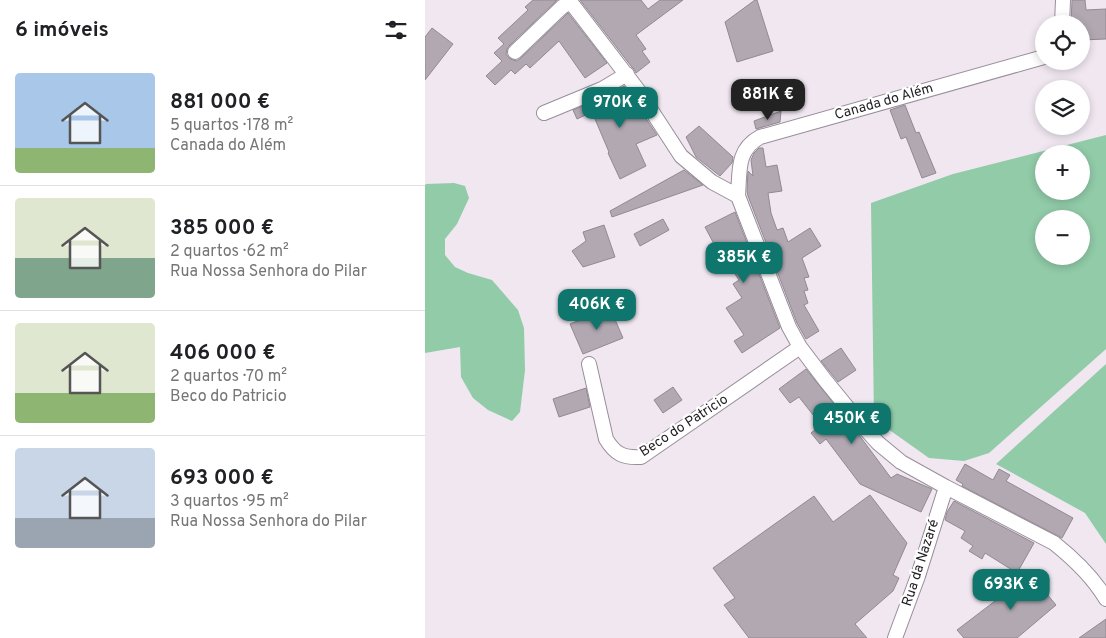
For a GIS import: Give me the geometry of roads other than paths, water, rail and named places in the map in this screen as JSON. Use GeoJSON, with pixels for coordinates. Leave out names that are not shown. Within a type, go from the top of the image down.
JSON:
{"type":"FeatureCollection","features":[{"type":"Feature","properties":{"kind":"street"},"geometry":{"type":"LineString","coordinates":[[1062,15],[1063,0]]}},
{"type":"Feature","properties":{"kind":"street"},"geometry":{"type":"LineString","coordinates":[[515,52],[569,1],[627,74],[681,156],[711,182],[739,196],[789,327],[800,347],[859,423],[901,462],[1054,543],[1081,566],[1106,599]]}},
{"type":"Feature","properties":{"kind":"street","name":"Canada do Além"},"geometry":{"type":"LineString","coordinates":[[739,196],[743,153],[753,140],[760,136],[1035,60]]}},
{"type":"Feature","properties":{"kind":"street"},"geometry":{"type":"LineString","coordinates":[[544,113],[602,89],[627,74]]}},
{"type":"Feature","properties":{"kind":"street","name":"Beco do Patricio"},"geometry":{"type":"LineString","coordinates":[[589,364],[606,439],[619,454],[629,458],[641,457],[800,347]]}},
{"type":"Feature","properties":{"kind":"street","name":"Rua da Nazaré"},"geometry":{"type":"LineString","coordinates":[[895,638],[918,576],[946,487]]}}]}
